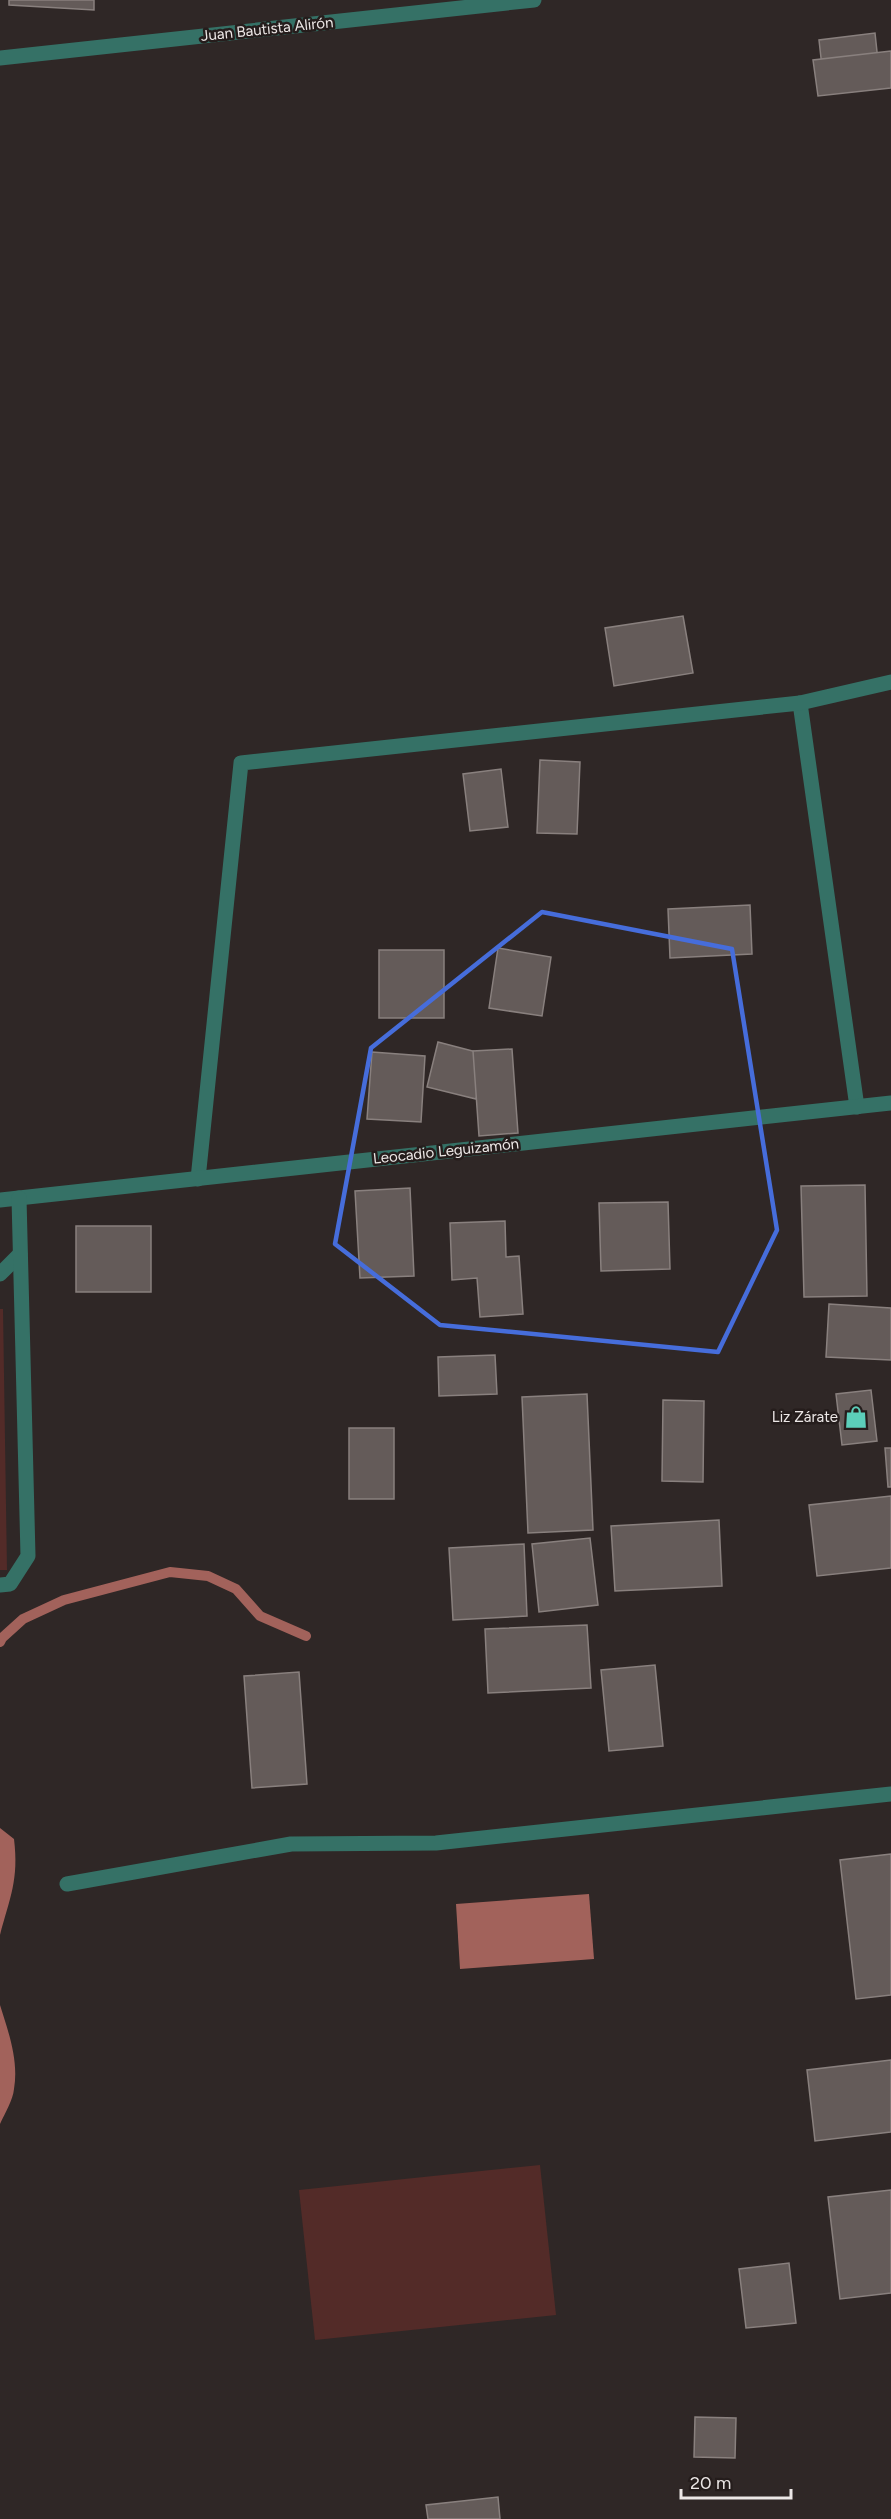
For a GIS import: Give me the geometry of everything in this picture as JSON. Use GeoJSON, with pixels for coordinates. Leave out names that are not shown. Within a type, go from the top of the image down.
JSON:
{"type":"FeatureCollection","features":[{"type":"Feature","properties":{"kind":"street","name":"Juan Bautista Alirón"},"geometry":{"type":"LineString","coordinates":[[0,58],[534,0]]}},
{"type":"Feature","properties":{"kind":"street"},"geometry":{"type":"LineString","coordinates":[[198,1179],[241,763],[800,703],[891,682]]}},
{"type":"Feature","properties":{"kind":"street"},"geometry":{"type":"LineString","coordinates":[[800,703],[857,1107]]}},
{"type":"Feature","properties":{"kind":"street","name":"Leocadio Leguizamón"},"geometry":{"type":"LineString","coordinates":[[0,1200],[891,1103]]}},
{"type":"Feature","properties":{"kind":"street"},"geometry":{"type":"LineString","coordinates":[[0,1585],[10,1584],[28,1556],[19,1198]]}},
{"type":"Feature","properties":{"kind":"street"},"geometry":{"type":"LineString","coordinates":[[0,1274],[20,1254]]}},
{"type":"Feature","properties":{"kind":"street"},"geometry":{"type":"LineString","coordinates":[[67,1884],[291,1844],[436,1843],[891,1794]]}},
{"type":"Feature","properties":{"kind":"highlighted area"},"geometry":{"type":"Polygon","coordinates":[[[542,912],[732,949],[777,1230],[718,1352],[440,1325],[335,1244],[371,1048],[542,912]]]}},
{"type":"Feature","properties":{"kind":"shaded area"},"geometry":{"type":"Polygon","coordinates":[[[0,1309],[3,1309],[7,1570],[0,1570],[0,1309]]]}},
{"type":"Feature","properties":{"kind":"shaded area"},"geometry":{"type":"Polygon","coordinates":[[[0,1828],[14,1839],[15,1866],[13,1888],[0,1935],[0,1828]]]}},
{"type":"Feature","properties":{"kind":"shaded area"},"geometry":{"type":"Polygon","coordinates":[[[589,1894],[594,1959],[460,1969],[456,1904],[589,1894]]]}},
{"type":"Feature","properties":{"kind":"shaded area"},"geometry":{"type":"Polygon","coordinates":[[[0,2005],[12,2046],[15,2078],[12,2098],[0,2124],[0,2005]]]}},
{"type":"Feature","properties":{"kind":"shaded area"},"geometry":{"type":"Polygon","coordinates":[[[540,2165],[556,2315],[315,2340],[299,2190],[540,2165]]]}},
{"type":"Feature","properties":{"kind":"building"},"geometry":{"type":"Polygon","coordinates":[[[9,0],[94,0],[94,10],[9,5],[9,0]]]}},
{"type":"Feature","properties":{"kind":"building"},"geometry":{"type":"Polygon","coordinates":[[[875,33],[878,61],[822,67],[819,40],[875,33]]]}},
{"type":"Feature","properties":{"kind":"building"},"geometry":{"type":"Polygon","coordinates":[[[891,51],[891,88],[818,96],[813,60],[891,51]]]}},
{"type":"Feature","properties":{"kind":"building"},"geometry":{"type":"Polygon","coordinates":[[[683,616],[693,673],[614,686],[605,628],[683,616]]]}},
{"type":"Feature","properties":{"kind":"building"},"geometry":{"type":"Polygon","coordinates":[[[540,760],[580,762],[577,834],[537,833],[540,760]]]}},
{"type":"Feature","properties":{"kind":"building"},"geometry":{"type":"Polygon","coordinates":[[[501,769],[508,827],[470,831],[463,774],[501,769]]]}},
{"type":"Feature","properties":{"kind":"building"},"geometry":{"type":"Polygon","coordinates":[[[750,905],[752,954],[670,958],[668,909],[750,905]]]}},
{"type":"Feature","properties":{"kind":"building"},"geometry":{"type":"Polygon","coordinates":[[[498,948],[551,957],[542,1016],[489,1008],[498,948]]]}},
{"type":"Feature","properties":{"kind":"building"},"geometry":{"type":"Polygon","coordinates":[[[379,950],[444,950],[444,1018],[379,1018],[379,950]]]}},
{"type":"Feature","properties":{"kind":"building"},"geometry":{"type":"Polygon","coordinates":[[[438,1042],[488,1055],[476,1099],[427,1087],[438,1042]]]}},
{"type":"Feature","properties":{"kind":"building"},"geometry":{"type":"Polygon","coordinates":[[[512,1049],[518,1133],[479,1136],[473,1051],[512,1049]]]}},
{"type":"Feature","properties":{"kind":"building"},"geometry":{"type":"Polygon","coordinates":[[[372,1052],[425,1056],[421,1122],[367,1119],[372,1052]]]}},
{"type":"Feature","properties":{"kind":"building"},"geometry":{"type":"Polygon","coordinates":[[[865,1185],[867,1296],[804,1297],[801,1186],[865,1185]]]}},
{"type":"Feature","properties":{"kind":"building"},"geometry":{"type":"Polygon","coordinates":[[[410,1188],[414,1276],[360,1278],[355,1191],[410,1188]]]}},
{"type":"Feature","properties":{"kind":"building"},"geometry":{"type":"Polygon","coordinates":[[[668,1202],[670,1269],[601,1271],[599,1203],[668,1202]]]}},
{"type":"Feature","properties":{"kind":"building"},"geometry":{"type":"Polygon","coordinates":[[[505,1221],[506,1257],[519,1256],[523,1314],[480,1317],[477,1278],[452,1280],[450,1223],[505,1221]]]}},
{"type":"Feature","properties":{"kind":"building"},"geometry":{"type":"Polygon","coordinates":[[[76,1226],[151,1226],[151,1292],[76,1292],[76,1226]]]}},
{"type":"Feature","properties":{"kind":"building"},"geometry":{"type":"Polygon","coordinates":[[[829,1304],[891,1308],[891,1360],[826,1357],[829,1304]]]}},
{"type":"Feature","properties":{"kind":"building"},"geometry":{"type":"Polygon","coordinates":[[[495,1355],[497,1394],[439,1396],[438,1357],[495,1355]]]}},
{"type":"Feature","properties":{"kind":"building","name":"Liz Zárate"},"geometry":{"type":"Polygon","coordinates":[[[871,1390],[877,1441],[842,1445],[836,1394],[871,1390]]]}},
{"type":"Feature","properties":{"kind":"building"},"geometry":{"type":"Polygon","coordinates":[[[587,1394],[593,1530],[528,1533],[522,1397],[587,1394]]]}},
{"type":"Feature","properties":{"kind":"building"},"geometry":{"type":"Polygon","coordinates":[[[663,1400],[704,1401],[703,1482],[662,1481],[663,1400]]]}},
{"type":"Feature","properties":{"kind":"building"},"geometry":{"type":"Polygon","coordinates":[[[349,1428],[394,1428],[394,1499],[349,1499],[349,1428]]]}},
{"type":"Feature","properties":{"kind":"building"},"geometry":{"type":"Polygon","coordinates":[[[885,1448],[891,1448],[891,1487],[888,1487],[885,1448]]]}},
{"type":"Feature","properties":{"kind":"building"},"geometry":{"type":"Polygon","coordinates":[[[891,1496],[891,1568],[817,1576],[809,1505],[891,1496]]]}},
{"type":"Feature","properties":{"kind":"building"},"geometry":{"type":"Polygon","coordinates":[[[719,1520],[722,1586],[615,1591],[611,1526],[719,1520]]]}},
{"type":"Feature","properties":{"kind":"building"},"geometry":{"type":"Polygon","coordinates":[[[590,1538],[598,1605],[539,1612],[532,1544],[590,1538]]]}},
{"type":"Feature","properties":{"kind":"building"},"geometry":{"type":"Polygon","coordinates":[[[524,1544],[527,1616],[453,1620],[449,1548],[524,1544]]]}},
{"type":"Feature","properties":{"kind":"building"},"geometry":{"type":"Polygon","coordinates":[[[587,1625],[591,1688],[488,1693],[485,1629],[587,1625]]]}},
{"type":"Feature","properties":{"kind":"building"},"geometry":{"type":"Polygon","coordinates":[[[655,1665],[663,1746],[609,1751],[601,1670],[655,1665]]]}},
{"type":"Feature","properties":{"kind":"building"},"geometry":{"type":"Polygon","coordinates":[[[299,1672],[307,1784],[252,1788],[244,1676],[299,1672]]]}},
{"type":"Feature","properties":{"kind":"building"},"geometry":{"type":"Polygon","coordinates":[[[891,1854],[891,1995],[856,1999],[840,1860],[891,1854]]]}},
{"type":"Feature","properties":{"kind":"building"},"geometry":{"type":"Polygon","coordinates":[[[891,2060],[891,2132],[815,2141],[807,2070],[891,2060]]]}},
{"type":"Feature","properties":{"kind":"building"},"geometry":{"type":"Polygon","coordinates":[[[891,2190],[891,2293],[840,2299],[828,2197],[891,2190]]]}},
{"type":"Feature","properties":{"kind":"building"},"geometry":{"type":"Polygon","coordinates":[[[789,2263],[796,2323],[746,2328],[739,2269],[789,2263]]]}},
{"type":"Feature","properties":{"kind":"building"},"geometry":{"type":"Polygon","coordinates":[[[695,2417],[736,2418],[735,2458],[694,2457],[695,2417]]]}},
{"type":"Feature","properties":{"kind":"building"},"geometry":{"type":"Polygon","coordinates":[[[498,2497],[500,2519],[428,2519],[426,2505],[498,2497]]]}},
{"type":"Feature","properties":{"kind":"waterway"},"geometry":{"type":"LineString","coordinates":[[0,1642],[23,1619],[64,1600],[170,1572],[208,1576],[236,1589],[260,1616],[306,1636]]}},
{"type":"Feature","properties":{"kind":"place","name":"Liz Zárate"},"geometry":{"type":"Point","coordinates":[856,1417]}}]}
